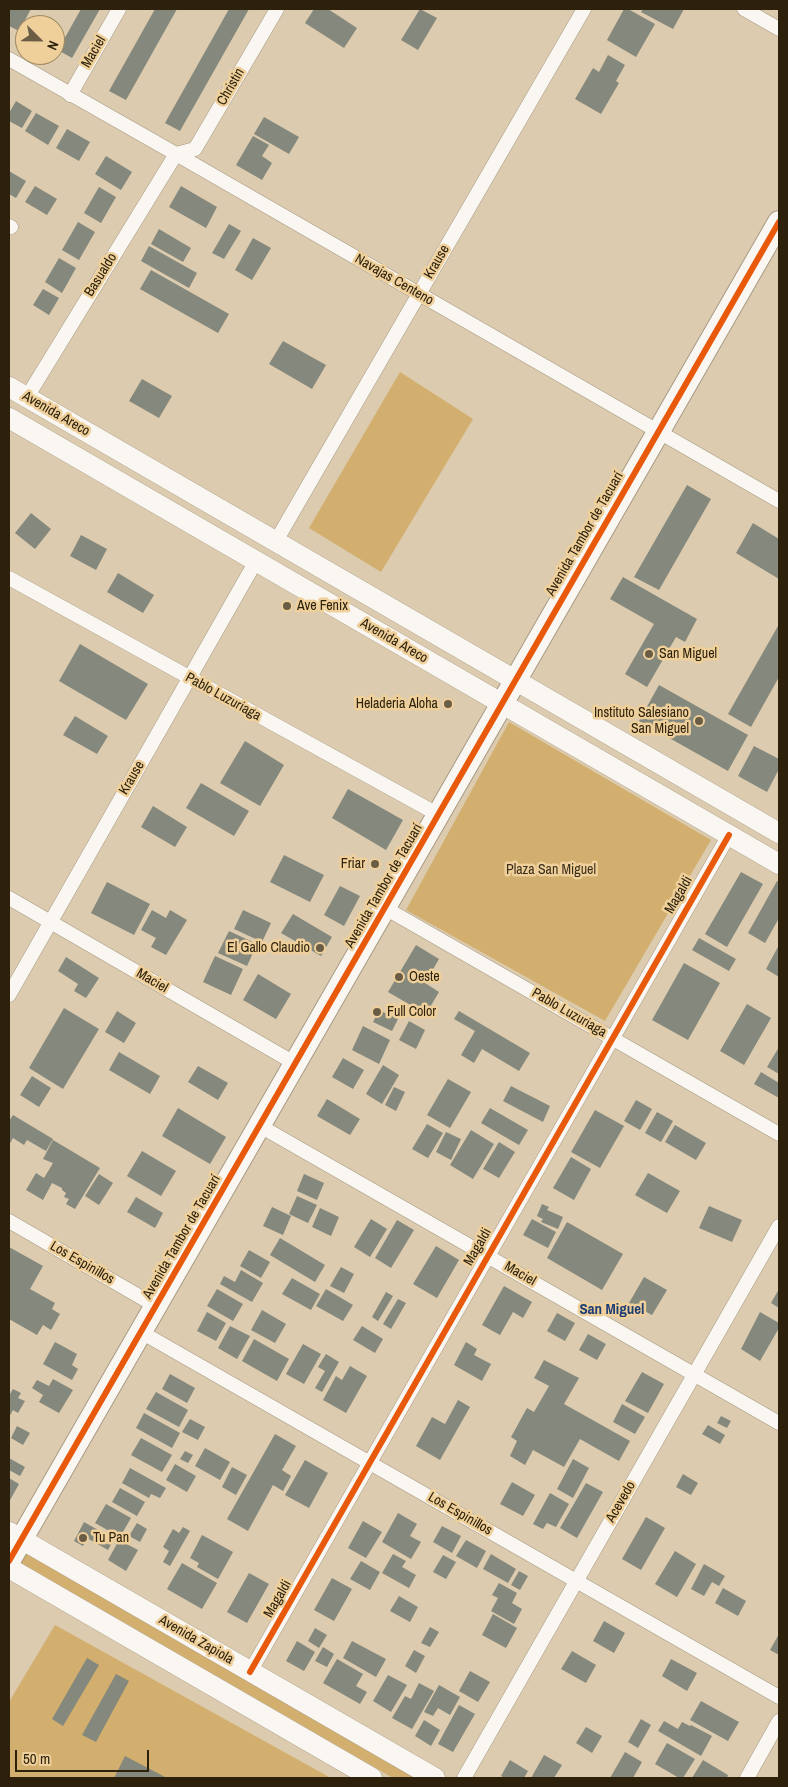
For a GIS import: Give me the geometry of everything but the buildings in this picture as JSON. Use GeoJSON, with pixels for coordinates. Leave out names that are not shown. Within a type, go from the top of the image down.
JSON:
{"type":"FeatureCollection","features":[{"type":"Feature","properties":{"kind":"main road","name":"Avenida Tambor de Tacuarí"},"geometry":{"type":"LineString","coordinates":[[9,1561],[15,1536],[141,1332],[779,222]]}},
{"type":"Feature","properties":{"kind":"main road","name":"Avenida Areco"},"geometry":{"type":"LineString","coordinates":[[9,387],[516,681],[777,826]]}},
{"type":"Feature","properties":{"kind":"main road","name":"Avenida Areco"},"geometry":{"type":"LineString","coordinates":[[11,423],[256,561],[779,864]]}},
{"type":"Feature","properties":{"kind":"main road","name":"Avenida Zapiola"},"geometry":{"type":"LineString","coordinates":[[15,1536],[435,1778]]}},
{"type":"Feature","properties":{"kind":"main road"},"geometry":{"type":"LineString","coordinates":[[9,1568],[372,1778]]}},
{"type":"Feature","properties":{"kind":"street","name":"Maciel"},"geometry":{"type":"LineString","coordinates":[[70,94],[119,9]]}},
{"type":"Feature","properties":{"kind":"street","name":"Christin"},"geometry":{"type":"LineString","coordinates":[[176,154],[195,149],[277,9]]}},
{"type":"Feature","properties":{"kind":"street","name":"Krause"},"geometry":{"type":"LineString","coordinates":[[276,541],[584,9]]}},
{"type":"Feature","properties":{"kind":"street"},"geometry":{"type":"LineString","coordinates":[[744,9],[779,29]]}},
{"type":"Feature","properties":{"kind":"street","name":"Navajas Centeno"},"geometry":{"type":"LineString","coordinates":[[9,60],[779,501]]}},
{"type":"Feature","properties":{"kind":"street","name":"Basualdo"},"geometry":{"type":"LineString","coordinates":[[27,397],[176,154]]}},
{"type":"Feature","properties":{"kind":"street","name":"Krause"},"geometry":{"type":"LineString","coordinates":[[9,995],[256,561]]}},
{"type":"Feature","properties":{"kind":"street","name":"Pablo Luzuriaga"},"geometry":{"type":"LineString","coordinates":[[9,578],[189,679],[439,815]]}},
{"type":"Feature","properties":{"kind":"street","name":"Magaldi"},"geometry":{"type":"LineString","coordinates":[[250,1672],[729,835]]}},
{"type":"Feature","properties":{"kind":"street","name":"Maciel"},"geometry":{"type":"LineString","coordinates":[[9,898],[296,1064]]}},
{"type":"Feature","properties":{"kind":"street","name":"Pablo Luzuriaga"},"geometry":{"type":"LineString","coordinates":[[385,908],[779,1134]]}},
{"type":"Feature","properties":{"kind":"street","name":"Maciel"},"geometry":{"type":"LineString","coordinates":[[260,1126],[779,1423]]}},
{"type":"Feature","properties":{"kind":"street","name":"Los Espinillos"},"geometry":{"type":"LineString","coordinates":[[9,1221],[156,1306]]}},
{"type":"Feature","properties":{"kind":"street","name":"Acevedo"},"geometry":{"type":"LineString","coordinates":[[464,1778],[779,1226]]}},
{"type":"Feature","properties":{"kind":"street","name":"Los Espinillos"},"geometry":{"type":"LineString","coordinates":[[141,1332],[779,1697]]}},
{"type":"Feature","properties":{"kind":"street"},"geometry":{"type":"LineString","coordinates":[[747,1778],[779,1721]]}},
{"type":"Feature","properties":{"kind":"green space"},"geometry":{"type":"Polygon","coordinates":[[[400,372],[473,419],[381,572],[309,528],[400,372]]]}},
{"type":"Feature","properties":{"kind":"green space","name":"Plaza San Miguel"},"geometry":{"type":"Polygon","coordinates":[[[509,722],[711,840],[605,1021],[406,910],[509,722]]]}},
{"type":"Feature","properties":{"kind":"green space"},"geometry":{"type":"Polygon","coordinates":[[[9,1542],[415,1778],[393,1778],[9,1556],[9,1542]]]}},
{"type":"Feature","properties":{"kind":"green space"},"geometry":{"type":"Polygon","coordinates":[[[55,1625],[331,1778],[9,1778],[9,1702],[55,1625]]]}},
{"type":"Feature","properties":{"kind":"cycle path"},"geometry":{"type":"LineString","coordinates":[[9,1561],[779,222]]}},
{"type":"Feature","properties":{"kind":"cycle path"},"geometry":{"type":"LineString","coordinates":[[250,1672],[729,835]]}},
{"type":"Feature","properties":{"kind":"place","name":"Ave Fenix"},"geometry":{"type":"Point","coordinates":[287,606]}},
{"type":"Feature","properties":{"kind":"place","name":"San Miguel"},"geometry":{"type":"Point","coordinates":[649,654]}},
{"type":"Feature","properties":{"kind":"place","name":"Heladeria Aloha"},"geometry":{"type":"Point","coordinates":[448,704]}},
{"type":"Feature","properties":{"kind":"place","name":"Instituto Salesiano San Miguel"},"geometry":{"type":"Point","coordinates":[699,721]}},
{"type":"Feature","properties":{"kind":"place","name":"Friar"},"geometry":{"type":"Point","coordinates":[375,864]}},
{"type":"Feature","properties":{"kind":"place","name":"El Gallo Claudio"},"geometry":{"type":"Point","coordinates":[320,948]}},
{"type":"Feature","properties":{"kind":"place","name":"Oeste"},"geometry":{"type":"Point","coordinates":[399,977]}},
{"type":"Feature","properties":{"kind":"place","name":"Full Color"},"geometry":{"type":"Point","coordinates":[377,1012]}},
{"type":"Feature","properties":{"kind":"place","name":"Tu Pan"},"geometry":{"type":"Point","coordinates":[83,1538]}},
{"type":"Feature","properties":{"kind":"district","name":"San Miguel"},"geometry":{"type":"Point","coordinates":[612,1310]}}]}
